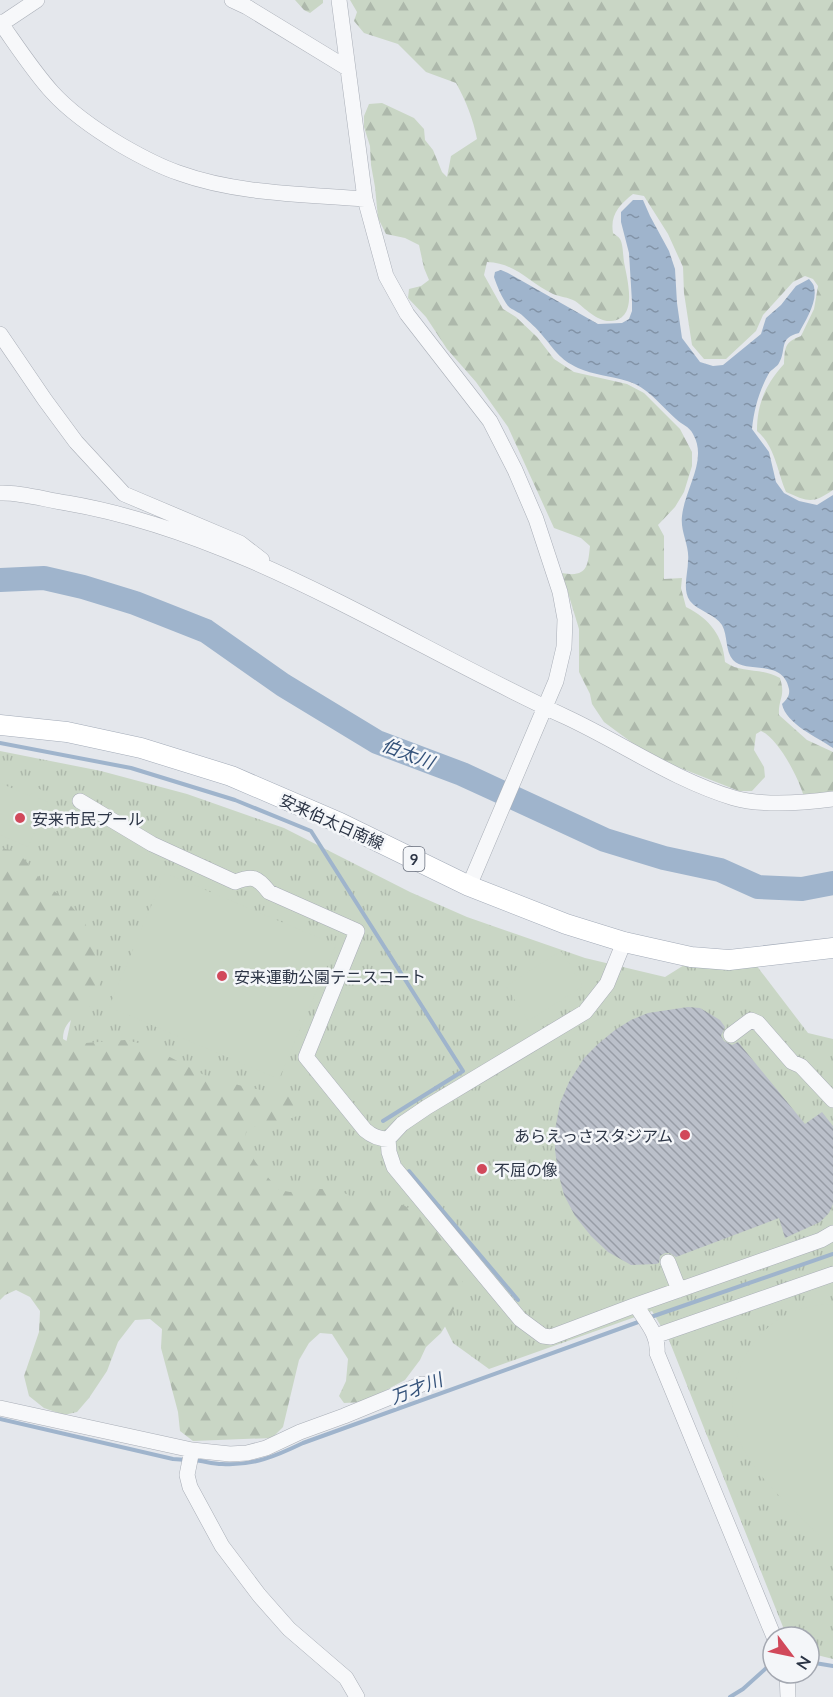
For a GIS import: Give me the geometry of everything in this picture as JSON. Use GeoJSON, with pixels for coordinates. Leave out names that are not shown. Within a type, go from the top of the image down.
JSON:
{"type":"FeatureCollection","features":[{"type":"Feature","properties":{"kind":"main road","name":"安来伯太日南線"},"geometry":{"type":"LineString","coordinates":[[0,725],[67,732],[141,748],[231,776],[340,823],[469,886],[566,924],[624,942],[691,957],[729,960],[833,948]]}},
{"type":"Feature","properties":{"kind":"street"},"geometry":{"type":"LineString","coordinates":[[37,0],[1,23],[40,78],[82,120],[147,160],[180,174],[224,185],[365,199]]}},
{"type":"Feature","properties":{"kind":"street"},"geometry":{"type":"LineString","coordinates":[[232,0],[347,68]]}},
{"type":"Feature","properties":{"kind":"street"},"geometry":{"type":"LineString","coordinates":[[339,0],[365,199],[386,276],[407,314],[490,421],[515,470],[536,519],[560,592],[565,619],[564,647],[556,681],[469,886]]}},
{"type":"Feature","properties":{"kind":"street"},"geometry":{"type":"LineString","coordinates":[[0,334],[76,442],[124,494],[240,543],[278,574]]}},
{"type":"Feature","properties":{"kind":"street"},"geometry":{"type":"LineString","coordinates":[[0,493],[86,506],[154,524],[228,551],[297,581],[543,713],[566,717],[664,769],[736,798],[799,804],[833,799]]}},
{"type":"Feature","properties":{"kind":"street"},"geometry":{"type":"LineString","coordinates":[[80,801],[152,844],[235,882],[248,877],[259,880],[269,892],[357,932],[306,1058],[365,1130],[372,1136],[388,1139]]}},
{"type":"Feature","properties":{"kind":"street"},"geometry":{"type":"LineString","coordinates":[[624,942],[607,984],[585,1012],[402,1124],[388,1139],[394,1167],[520,1319],[543,1336],[551,1337],[821,1240],[833,1233]]}},
{"type":"Feature","properties":{"kind":"street"},"geometry":{"type":"LineString","coordinates":[[731,1035],[751,1020],[758,1023],[792,1062],[801,1066],[833,1100]]}},
{"type":"Feature","properties":{"kind":"street"},"geometry":{"type":"LineString","coordinates":[[668,1262],[679,1290]]}},
{"type":"Feature","properties":{"kind":"street"},"geometry":{"type":"LineString","coordinates":[[655,1335],[833,1274]]}},
{"type":"Feature","properties":{"kind":"street"},"geometry":{"type":"LineString","coordinates":[[636,1305],[655,1335],[658,1343],[657,1353],[769,1625]]}},
{"type":"Feature","properties":{"kind":"street"},"geometry":{"type":"LineString","coordinates":[[0,1408],[192,1450],[214,1454],[247,1453],[266,1448],[300,1432],[422,1384]]}},
{"type":"Feature","properties":{"kind":"street"},"geometry":{"type":"LineString","coordinates":[[192,1450],[187,1475],[190,1487],[222,1546],[259,1595],[289,1629],[346,1678],[357,1697]]}},
{"type":"Feature","properties":{"kind":"green space"},"geometry":{"type":"Polygon","coordinates":[[[295,0],[323,0],[323,3],[310,13],[295,0]]]}},
{"type":"Feature","properties":{"kind":"green space"},"geometry":{"type":"Polygon","coordinates":[[[350,0],[833,0],[833,490],[820,498],[810,500],[786,492],[772,451],[757,431],[757,421],[764,394],[784,364],[786,346],[801,336],[814,309],[818,286],[813,279],[805,276],[793,282],[763,315],[756,331],[726,359],[704,359],[692,345],[684,293],[683,267],[668,234],[644,196],[633,194],[620,206],[614,216],[612,227],[613,233],[622,244],[629,288],[628,306],[620,319],[606,321],[601,319],[575,301],[553,294],[514,269],[497,263],[487,262],[484,275],[503,309],[516,317],[537,337],[554,359],[574,372],[627,384],[644,393],[680,429],[692,452],[692,466],[684,492],[675,507],[658,525],[664,536],[664,579],[682,578],[681,588],[686,607],[702,617],[714,629],[724,653],[725,662],[731,666],[780,678],[782,694],[779,715],[807,740],[833,752],[833,793],[803,794],[792,768],[774,741],[761,731],[756,734],[754,750],[764,767],[765,777],[752,791],[739,791],[650,756],[604,722],[592,704],[590,694],[579,672],[579,629],[562,573],[577,574],[585,569],[590,546],[581,538],[554,528],[508,427],[476,382],[447,349],[426,317],[408,298],[409,289],[421,286],[429,280],[419,245],[405,238],[386,234],[378,218],[370,146],[364,127],[364,116],[369,104],[382,103],[414,118],[424,129],[425,140],[447,177],[451,156],[477,139],[471,117],[456,83],[426,72],[398,44],[364,33],[354,21],[357,12],[350,0]]]}},
{"type":"Feature","properties":{"kind":"green space"},"geometry":{"type":"Polygon","coordinates":[[[0,751],[101,771],[187,794],[284,828],[410,892],[467,917],[585,958],[665,977],[689,962],[756,965],[808,1033],[833,1039],[833,1659],[821,1656],[821,1625],[782,1625],[669,1340],[652,1311],[489,1369],[453,1343],[404,1242],[275,1194],[62,1062],[88,940],[0,866],[0,751]]]}},
{"type":"Feature","properties":{"kind":"green space","name":"安来市民プール"},"geometry":{"type":"Polygon","coordinates":[[[0,783],[30,796],[35,787],[42,790],[38,798],[48,802],[28,847],[0,835],[0,783]]]}},
{"type":"Feature","properties":{"kind":"green space"},"geometry":{"type":"Polygon","coordinates":[[[0,848],[11,850],[23,858],[41,881],[68,902],[85,923],[94,945],[101,978],[93,1004],[69,1022],[63,1039],[72,1044],[125,1040],[147,1045],[204,1075],[288,1096],[297,1107],[297,1116],[260,1124],[246,1132],[248,1148],[252,1156],[279,1190],[290,1192],[335,1189],[353,1197],[374,1194],[405,1206],[432,1225],[457,1256],[463,1283],[451,1317],[441,1333],[426,1347],[420,1360],[405,1380],[364,1402],[344,1403],[339,1396],[346,1381],[348,1359],[332,1334],[320,1333],[309,1343],[299,1360],[283,1427],[272,1438],[193,1441],[180,1431],[178,1412],[161,1348],[162,1329],[150,1319],[135,1320],[118,1342],[107,1371],[77,1412],[64,1415],[44,1408],[29,1396],[24,1376],[39,1332],[40,1311],[30,1297],[16,1290],[0,1300],[0,848]]]}},
{"type":"Feature","properties":{"kind":"green space","name":"安来運動公園テニスコート"},"geometry":{"type":"Polygon","coordinates":[[[165,873],[336,945],[279,1079],[109,1007],[165,873]]]}},
{"type":"Feature","properties":{"kind":"green space"},"geometry":{"type":"Polygon","coordinates":[[[561,951],[583,986],[528,1021],[506,986],[561,951]]]}},
{"type":"Feature","properties":{"kind":"green space"},"geometry":{"type":"Polygon","coordinates":[[[826,1304],[833,1305],[833,1549],[776,1492],[755,1467],[737,1435],[733,1415],[733,1395],[738,1374],[757,1338],[772,1324],[790,1313],[826,1304]]]}},
{"type":"Feature","properties":{"kind":"water"},"geometry":{"type":"Polygon","coordinates":[[[633,200],[643,200],[669,251],[675,269],[682,338],[700,362],[713,366],[723,365],[761,334],[766,318],[781,305],[796,286],[809,279],[813,285],[815,293],[810,311],[799,333],[792,335],[786,341],[779,363],[765,380],[754,414],[752,429],[769,452],[776,482],[784,493],[799,501],[817,505],[833,495],[833,748],[789,718],[782,704],[788,697],[789,691],[785,679],[772,670],[746,666],[733,660],[722,625],[693,604],[688,597],[686,587],[688,550],[682,528],[682,516],[697,464],[697,444],[691,431],[653,397],[634,384],[584,370],[566,361],[533,325],[508,306],[495,281],[495,272],[501,270],[598,324],[622,323],[629,319],[632,302],[629,253],[621,222],[621,212],[633,200]]]}},
{"type":"Feature","properties":{"kind":"building","name":"あらえっさスタジアム"},"geometry":{"type":"Polygon","coordinates":[[[688,1007],[700,1008],[720,1020],[725,1027],[721,1036],[724,1041],[732,1045],[738,1042],[805,1124],[822,1112],[833,1126],[833,1204],[829,1213],[820,1222],[785,1238],[779,1218],[676,1257],[665,1253],[660,1256],[659,1263],[656,1264],[631,1265],[608,1252],[591,1236],[575,1216],[564,1195],[555,1150],[555,1130],[560,1103],[569,1082],[584,1058],[615,1030],[648,1013],[688,1007]]]}},
{"type":"Feature","properties":{"kind":"waterway","name":"伯太川"},"geometry":{"type":"LineString","coordinates":[[0,580],[44,578],[83,587],[135,603],[206,631],[283,685],[377,742],[462,774],[605,840],[664,858],[720,870],[758,887],[802,889],[833,883]]}},
{"type":"Feature","properties":{"kind":"waterway"},"geometry":{"type":"LineString","coordinates":[[0,743],[131,768],[235,800],[311,831],[463,1071],[383,1121]]}},
{"type":"Feature","properties":{"kind":"waterway"},"geometry":{"type":"LineString","coordinates":[[409,1171],[518,1300]]}},
{"type":"Feature","properties":{"kind":"waterway","name":"万才川"},"geometry":{"type":"LineString","coordinates":[[648,1318],[833,1254]]}},
{"type":"Feature","properties":{"kind":"waterway","name":"万才川"},"geometry":{"type":"LineString","coordinates":[[194,1460],[215,1464],[233,1464],[264,1459],[641,1321]]}},
{"type":"Feature","properties":{"kind":"waterway","name":"万才川"},"geometry":{"type":"LineString","coordinates":[[0,1419],[173,1459],[187,1460]]}},
{"type":"Feature","properties":{"kind":"waterway"},"geometry":{"type":"LineString","coordinates":[[821,1664],[833,1666]]}},
{"type":"Feature","properties":{"kind":"waterway"},"geometry":{"type":"LineString","coordinates":[[730,1697],[761,1673]]}},
{"type":"Feature","properties":{"kind":"place","name":"安来市民プール"},"geometry":{"type":"Point","coordinates":[20,818]}},
{"type":"Feature","properties":{"kind":"place","name":"安来運動公園テニスコート"},"geometry":{"type":"Point","coordinates":[222,976]}},
{"type":"Feature","properties":{"kind":"place","name":"あらえっさスタジアム"},"geometry":{"type":"Point","coordinates":[685,1135]}},
{"type":"Feature","properties":{"kind":"place","name":"不屈の像"},"geometry":{"type":"Point","coordinates":[482,1169]}}]}
